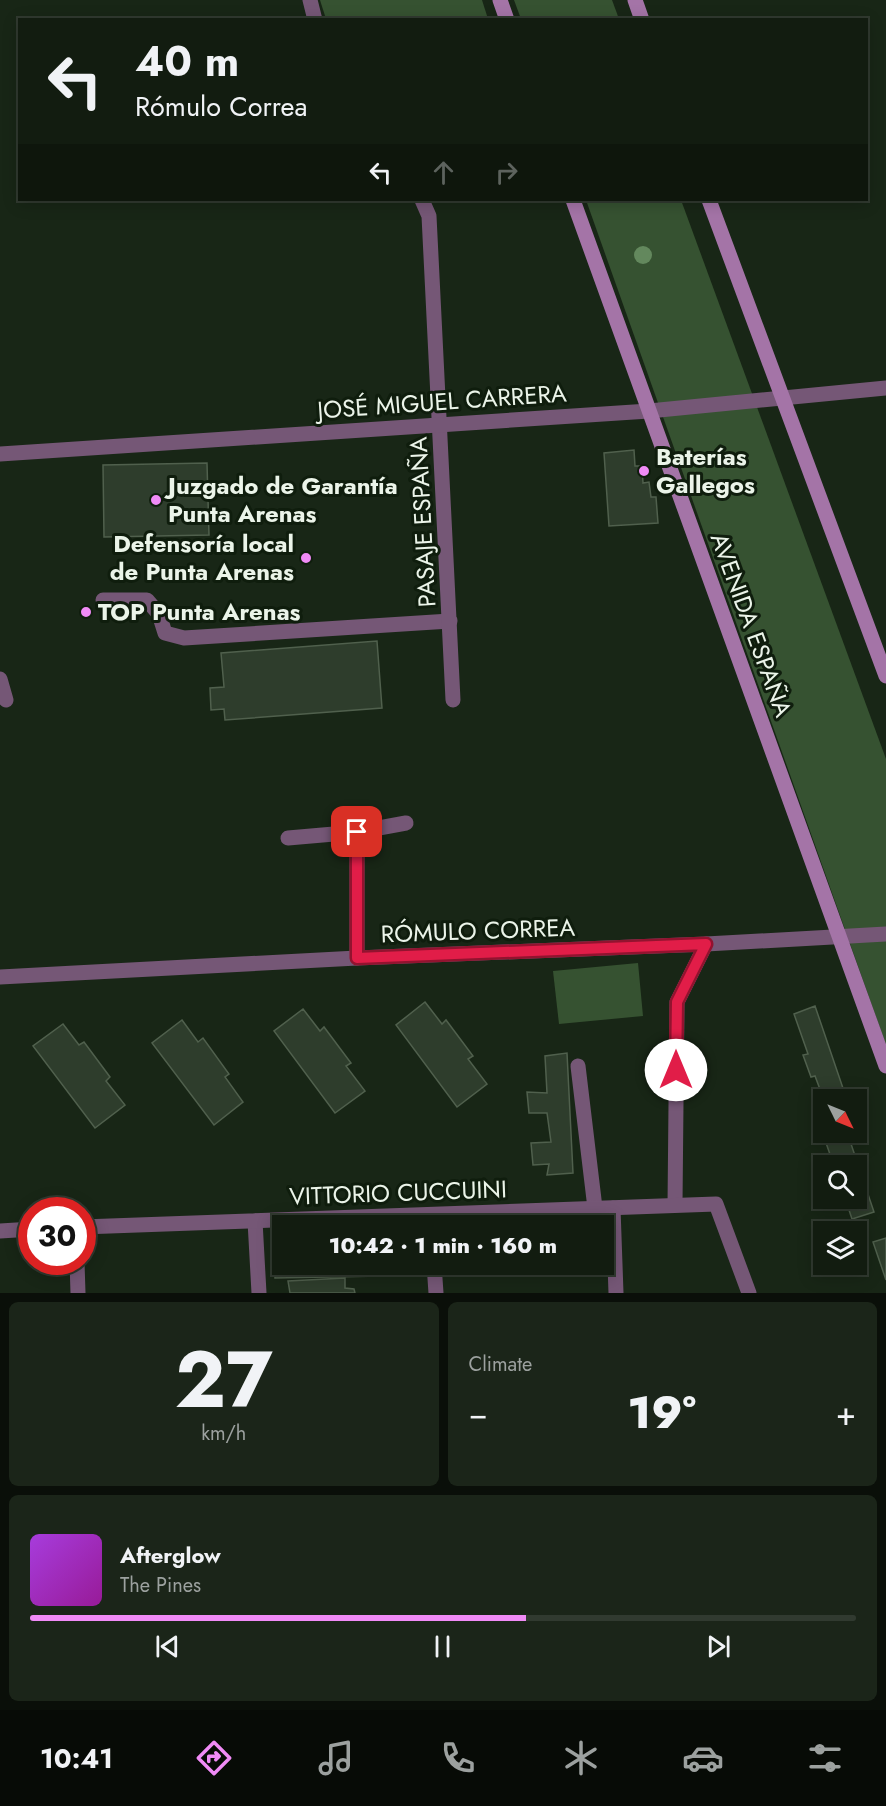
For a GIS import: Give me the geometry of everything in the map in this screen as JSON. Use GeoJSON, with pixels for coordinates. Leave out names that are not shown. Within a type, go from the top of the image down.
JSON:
{"type":"FeatureCollection","features":[{"type":"Feature","properties":{"kind":"main road"},"geometry":{"type":"LineString","coordinates":[[500,0],[506,18]]}},
{"type":"Feature","properties":{"kind":"main road"},"geometry":{"type":"LineString","coordinates":[[635,0],[641,18]]}},
{"type":"Feature","properties":{"kind":"main road","name":"AVENIDA ESPAÑA"},"geometry":{"type":"LineString","coordinates":[[573,201],[886,1066]]}},
{"type":"Feature","properties":{"kind":"main road"},"geometry":{"type":"LineString","coordinates":[[709,201],[886,676]]}},
{"type":"Feature","properties":{"kind":"street"},"geometry":{"type":"LineString","coordinates":[[310,0],[314,18]]}},
{"type":"Feature","properties":{"kind":"street","name":"PASAJE ESPAÑA"},"geometry":{"type":"LineString","coordinates":[[422,201],[429,216],[453,700]]}},
{"type":"Feature","properties":{"kind":"street","name":"JOSÉ MIGUEL CARRERA"},"geometry":{"type":"LineString","coordinates":[[0,454],[649,411],[886,388]]}},
{"type":"Feature","properties":{"kind":"street"},"geometry":{"type":"LineString","coordinates":[[103,600],[147,600],[159,614],[165,633],[184,638],[450,621]]}},
{"type":"Feature","properties":{"kind":"street"},"geometry":{"type":"LineString","coordinates":[[0,680],[6,700]]}},
{"type":"Feature","properties":{"kind":"street"},"geometry":{"type":"LineString","coordinates":[[288,838],[357,832],[406,823]]}},
{"type":"Feature","properties":{"kind":"street"},"geometry":{"type":"LineString","coordinates":[[357,832],[357,958]]}},
{"type":"Feature","properties":{"kind":"street","name":"RÓMULO CORREA"},"geometry":{"type":"LineString","coordinates":[[0,977],[357,958],[841,938],[886,934]]}},
{"type":"Feature","properties":{"kind":"street"},"geometry":{"type":"LineString","coordinates":[[675,1205],[677,1002],[706,944]]}},
{"type":"Feature","properties":{"kind":"street"},"geometry":{"type":"LineString","coordinates":[[578,1066],[595,1208]]}},
{"type":"Feature","properties":{"kind":"street","name":"VITTORIO CUCCUINI"},"geometry":{"type":"LineString","coordinates":[[499,1215],[595,1208],[716,1204],[749,1293]]}},
{"type":"Feature","properties":{"kind":"street"},"geometry":{"type":"LineString","coordinates":[[613,1208],[616,1293]]}},
{"type":"Feature","properties":{"kind":"street"},"geometry":{"type":"LineString","coordinates":[[255,1221],[259,1293]]}},
{"type":"Feature","properties":{"kind":"street","name":"VITTORIO CUCCUINI"},"geometry":{"type":"LineString","coordinates":[[96,1227],[272,1221]]}},
{"type":"Feature","properties":{"kind":"street"},"geometry":{"type":"LineString","coordinates":[[0,1230],[18,1229]]}},
{"type":"Feature","properties":{"kind":"street"},"geometry":{"type":"LineString","coordinates":[[77,1275],[78,1293]]}},
{"type":"Feature","properties":{"kind":"street"},"geometry":{"type":"LineString","coordinates":[[435,1275],[436,1293]]}},
{"type":"Feature","properties":{"kind":"green space"},"geometry":{"type":"Polygon","coordinates":[[[320,0],[482,0],[488,18],[326,18],[320,0]]]}},
{"type":"Feature","properties":{"kind":"green space"},"geometry":{"type":"Polygon","coordinates":[[[514,0],[612,0],[619,18],[521,18],[514,0]]]}},
{"type":"Feature","properties":{"kind":"green space"},"geometry":{"type":"Polygon","coordinates":[[[586,201],[681,201],[886,759],[886,1045],[586,201]]]}},
{"type":"Feature","properties":{"kind":"green space"},"geometry":{"type":"Polygon","coordinates":[[[638,963],[643,1016],[559,1024],[553,971],[638,963]]]}},
{"type":"Feature","properties":{"kind":"building"},"geometry":{"type":"Polygon","coordinates":[[[634,450],[635,466],[642,466],[643,483],[649,482],[651,497],[656,497],[658,523],[609,526],[604,453],[634,450]]]}},
{"type":"Feature","properties":{"kind":"building","name":"Juzgado de Garantía Punta Arenas"},"geometry":{"type":"Polygon","coordinates":[[[207,463],[209,535],[104,537],[103,465],[207,463]]]}},
{"type":"Feature","properties":{"kind":"building"},"geometry":{"type":"Polygon","coordinates":[[[377,641],[382,708],[225,720],[224,709],[211,710],[210,688],[224,687],[221,653],[377,641]]]}},
{"type":"Feature","properties":{"kind":"building"},"geometry":{"type":"Polygon","coordinates":[[[425,1002],[442,1024],[446,1020],[473,1056],[468,1059],[487,1084],[457,1107],[396,1025],[425,1002]]]}},
{"type":"Feature","properties":{"kind":"building"},"geometry":{"type":"Polygon","coordinates":[[[815,1006],[843,1089],[820,1089],[815,1076],[811,1077],[803,1055],[808,1054],[794,1014],[815,1006]]]}},
{"type":"Feature","properties":{"kind":"building"},"geometry":{"type":"Polygon","coordinates":[[[303,1009],[320,1031],[324,1027],[351,1063],[346,1066],[365,1091],[335,1113],[274,1031],[303,1009]]]}},
{"type":"Feature","properties":{"kind":"building"},"geometry":{"type":"Polygon","coordinates":[[[182,1020],[198,1042],[203,1038],[229,1074],[225,1077],[243,1102],[214,1125],[152,1043],[182,1020]]]}},
{"type":"Feature","properties":{"kind":"building"},"geometry":{"type":"Polygon","coordinates":[[[63,1024],[79,1045],[84,1042],[110,1077],[106,1081],[125,1105],[95,1128],[33,1046],[63,1024]]]}},
{"type":"Feature","properties":{"kind":"building"},"geometry":{"type":"Polygon","coordinates":[[[567,1053],[573,1173],[547,1175],[549,1164],[533,1165],[531,1143],[551,1142],[547,1113],[529,1113],[527,1092],[547,1093],[545,1056],[567,1053]]]}},
{"type":"Feature","properties":{"kind":"building"},"geometry":{"type":"Polygon","coordinates":[[[826,1143],[851,1143],[855,1155],[830,1155],[826,1143]]]}},
{"type":"Feature","properties":{"kind":"building"},"geometry":{"type":"Polygon","coordinates":[[[867,1191],[874,1212],[852,1219],[849,1209],[867,1209],[867,1191]]]}},
{"type":"Feature","properties":{"kind":"building"},"geometry":{"type":"Polygon","coordinates":[[[886,1238],[886,1280],[873,1242],[886,1238]]]}},
{"type":"Feature","properties":{"kind":"building"},"geometry":{"type":"Polygon","coordinates":[[[275,1275],[381,1275],[381,1276],[275,1278],[275,1275]]]}},
{"type":"Feature","properties":{"kind":"building"},"geometry":{"type":"Polygon","coordinates":[[[345,1278],[345,1288],[354,1289],[355,1293],[290,1293],[288,1281],[345,1278]]]}},
{"type":"Feature","properties":{"kind":"place","name":"Baterías Gallegos"},"geometry":{"type":"Point","coordinates":[644,471]}},
{"type":"Feature","properties":{"kind":"place","name":"Juzgado de Garantía Punta Arenas"},"geometry":{"type":"Point","coordinates":[156,500]}},
{"type":"Feature","properties":{"kind":"place","name":"Defensoría local de Punta Arenas"},"geometry":{"type":"Point","coordinates":[306,558]}},
{"type":"Feature","properties":{"kind":"place","name":"TOP Punta Arenas"},"geometry":{"type":"Point","coordinates":[86,612]}},
{"type":"Feature","properties":{"kind":"route"},"geometry":{"type":"LineString","coordinates":[[357,832],[357,958],[706,944],[677,1002],[676,1070]]}}]}
